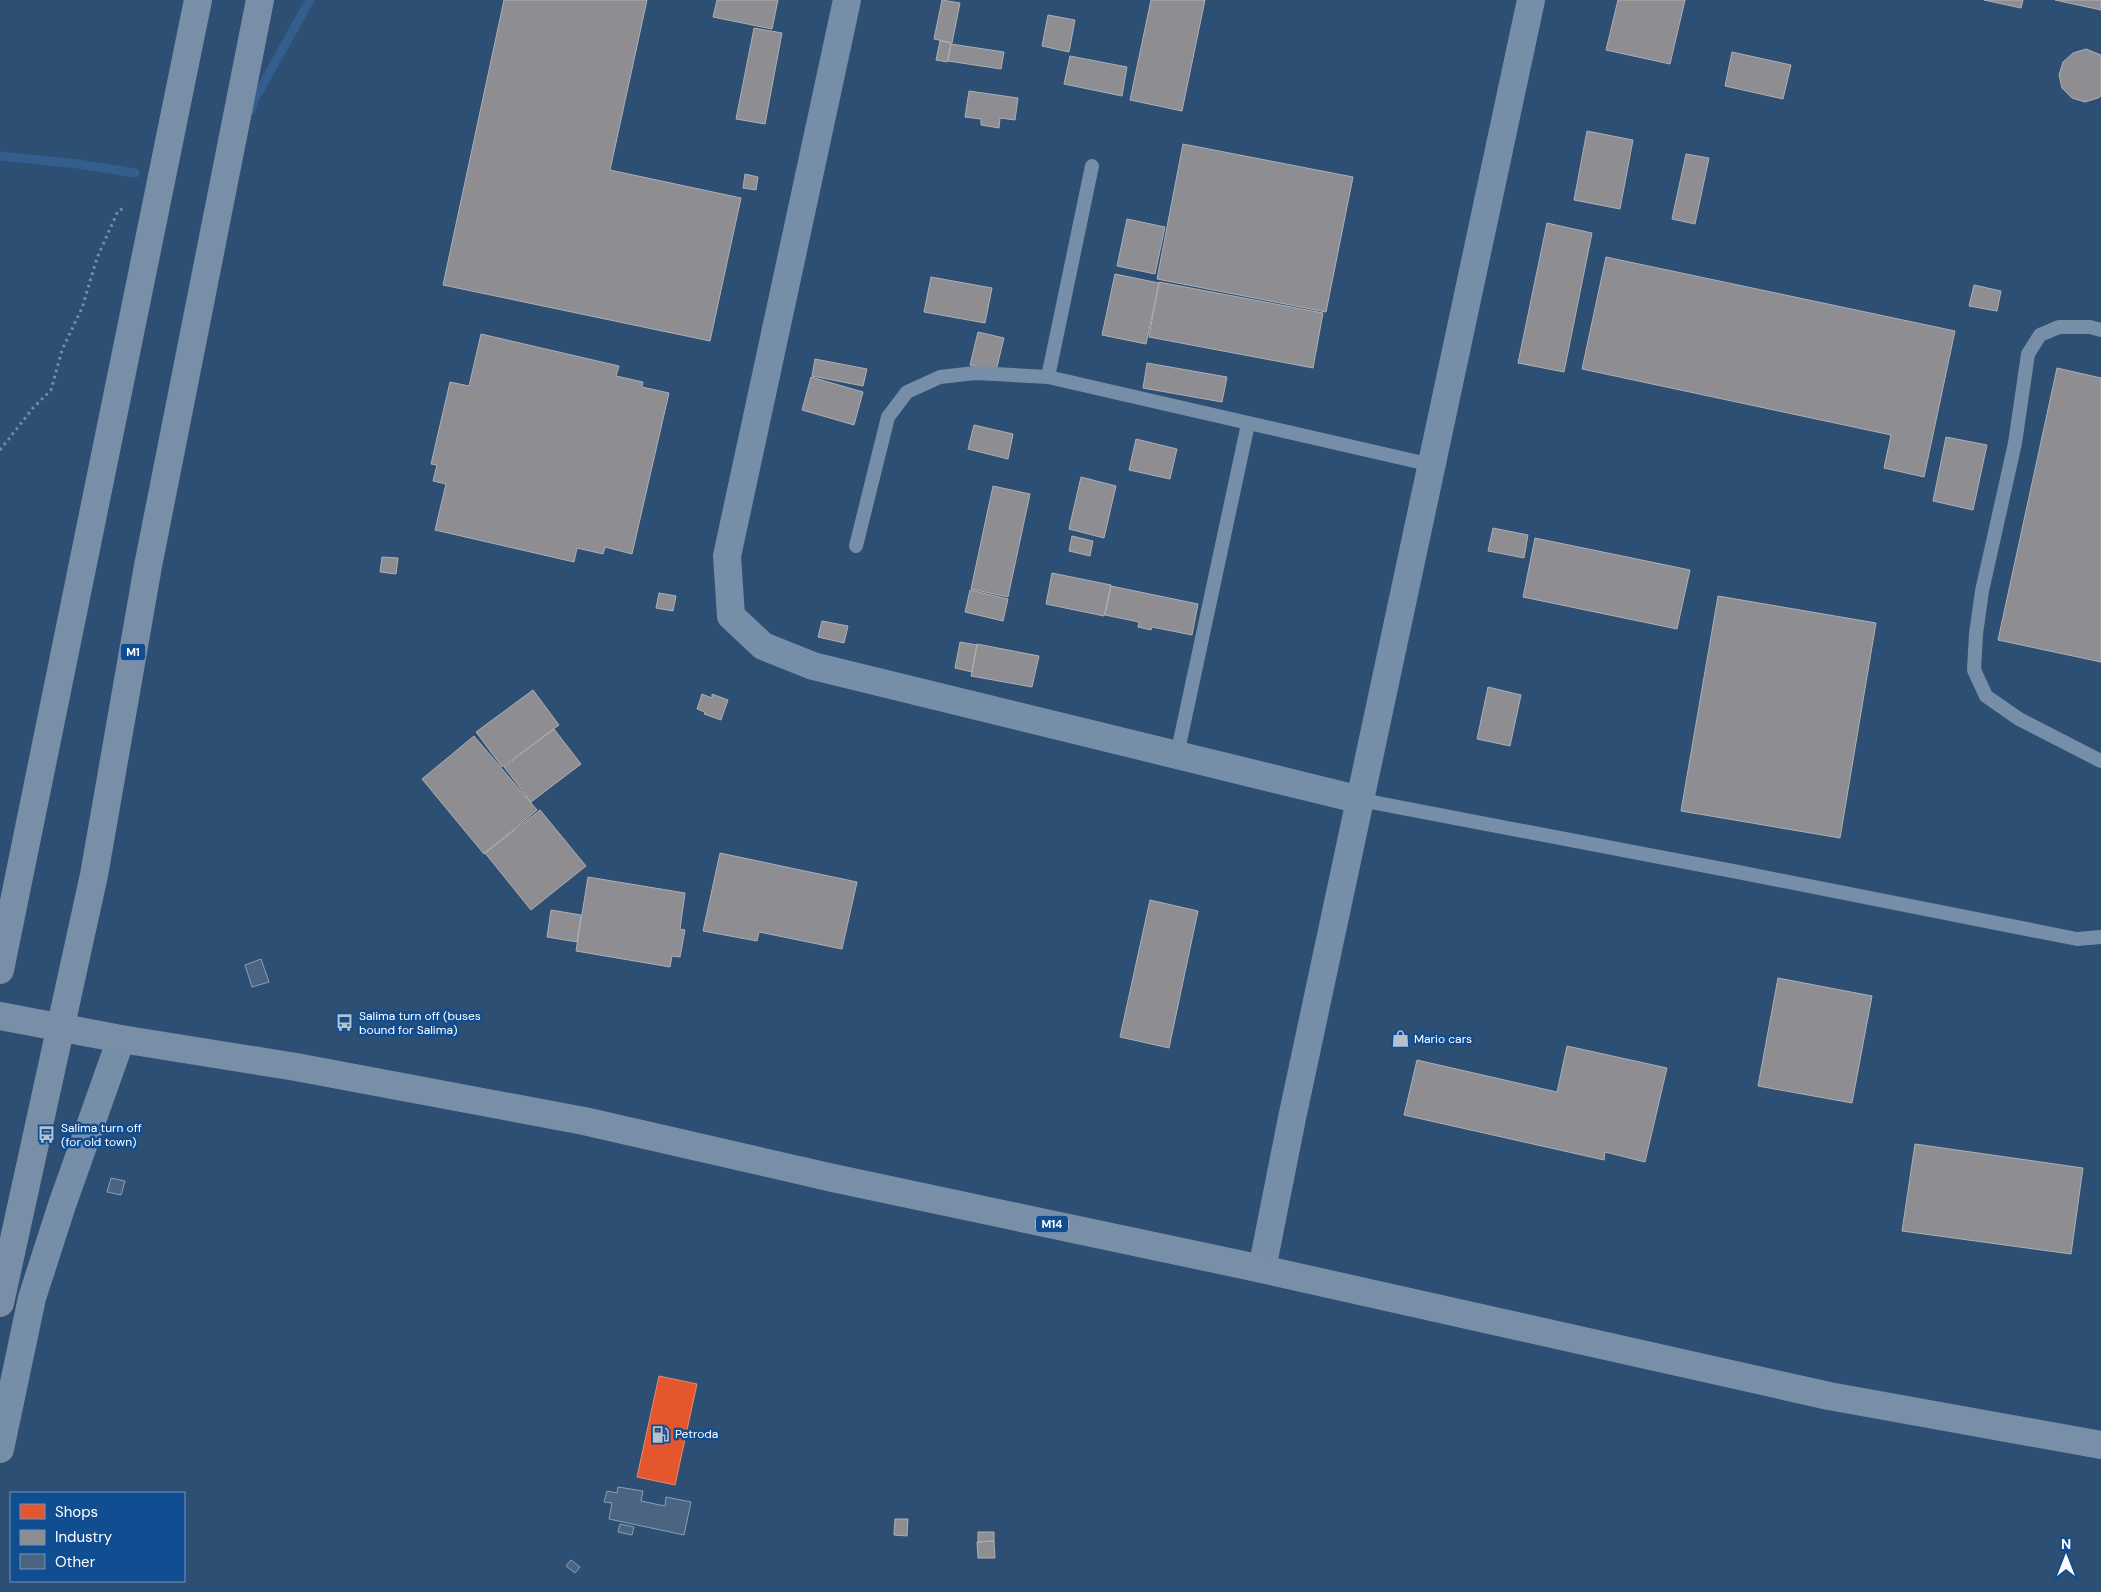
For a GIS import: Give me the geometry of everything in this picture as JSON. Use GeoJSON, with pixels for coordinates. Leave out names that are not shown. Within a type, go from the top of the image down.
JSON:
{"type":"FeatureCollection","features":[{"type":"Feature","properties":{"kind":"highway"},"geometry":{"type":"LineString","coordinates":[[0,970],[162,185],[198,0]]}},
{"type":"Feature","properties":{"kind":"highway","name":"M1"},"geometry":{"type":"LineString","coordinates":[[0,1303],[94,875],[148,566],[260,0]]}},
{"type":"Feature","properties":{"kind":"highway","name":"M14"},"geometry":{"type":"LineString","coordinates":[[0,1016],[121,1039],[296,1067],[584,1122],[852,1182],[1262,1269],[1829,1396],[2101,1445]]}},
{"type":"Feature","properties":{"kind":"street"},"geometry":{"type":"LineString","coordinates":[[847,0],[726,556],[731,616],[763,646],[813,666],[1361,800]]}},
{"type":"Feature","properties":{"kind":"street"},"geometry":{"type":"LineString","coordinates":[[1262,1269],[1292,1118],[1531,0]]}},
{"type":"Feature","properties":{"kind":"street"},"geometry":{"type":"LineString","coordinates":[[0,1449],[32,1298],[62,1205],[121,1039]]}},
{"type":"Feature","properties":{"kind":"lane"},"geometry":{"type":"LineString","coordinates":[[1048,378],[1092,166]]}},
{"type":"Feature","properties":{"kind":"lane"},"geometry":{"type":"LineString","coordinates":[[2101,330],[2090,327],[2060,327],[2040,335],[2028,354],[2015,444],[1982,591],[1976,634],[1974,670],[1986,696],[2019,719],[2101,761]]}},
{"type":"Feature","properties":{"kind":"lane"},"geometry":{"type":"LineString","coordinates":[[856,546],[888,417],[907,392],[940,378],[975,372],[1048,378],[1432,465]]}},
{"type":"Feature","properties":{"kind":"lane"},"geometry":{"type":"LineString","coordinates":[[1177,755],[1248,424]]}},
{"type":"Feature","properties":{"kind":"lane"},"geometry":{"type":"LineString","coordinates":[[1361,800],[1729,870],[2077,940],[2101,937]]}},
{"type":"Feature","properties":{"kind":"path"},"geometry":{"type":"LineString","coordinates":[[0,450],[33,408],[51,390],[62,350],[82,308],[97,258],[118,211],[162,185]]}},
{"type":"Feature","properties":{"kind":"building: Shops"},"geometry":{"type":"Polygon","coordinates":[[[659,1376],[697,1384],[675,1485],[637,1477],[659,1376]]]}},
{"type":"Feature","properties":{"kind":"building: Industry"},"geometry":{"type":"Polygon","coordinates":[[[504,0],[647,0],[610,170],[741,198],[710,341],[443,285],[504,0]]]}},
{"type":"Feature","properties":{"kind":"building: Industry"},"geometry":{"type":"Polygon","coordinates":[[[717,0],[778,0],[772,29],[713,17],[717,0]]]}},
{"type":"Feature","properties":{"kind":"building: Industry"},"geometry":{"type":"Polygon","coordinates":[[[942,0],[960,3],[952,43],[934,39],[942,0]]]}},
{"type":"Feature","properties":{"kind":"building: Industry"},"geometry":{"type":"Polygon","coordinates":[[[1151,0],[1205,0],[1182,111],[1130,100],[1151,0]]]}},
{"type":"Feature","properties":{"kind":"building: Industry"},"geometry":{"type":"Polygon","coordinates":[[[1618,0],[1685,0],[1670,64],[1606,50],[1618,0]]]}},
{"type":"Feature","properties":{"kind":"building: Industry"},"geometry":{"type":"Polygon","coordinates":[[[1984,0],[2023,0],[2021,8],[1984,0]]]}},
{"type":"Feature","properties":{"kind":"building: Industry"},"geometry":{"type":"Polygon","coordinates":[[[2055,0],[2101,0],[2101,10],[2055,0]]]}},
{"type":"Feature","properties":{"kind":"building: Industry"},"geometry":{"type":"Polygon","coordinates":[[[1048,15],[1075,20],[1069,52],[1042,46],[1048,15]]]}},
{"type":"Feature","properties":{"kind":"building: Industry"},"geometry":{"type":"Polygon","coordinates":[[[754,28],[782,33],[765,124],[736,119],[754,28]]]}},
{"type":"Feature","properties":{"kind":"building: Industry"},"geometry":{"type":"Polygon","coordinates":[[[940,41],[951,43],[947,62],[936,60],[940,41]]]}},
{"type":"Feature","properties":{"kind":"building: Industry"},"geometry":{"type":"Polygon","coordinates":[[[951,44],[1004,52],[1001,69],[948,61],[951,44]]]}},
{"type":"Feature","properties":{"kind":"building: Industry"},"geometry":{"type":"Polygon","coordinates":[[[2086,49],[2101,55],[2101,96],[2085,102],[2072,98],[2062,88],[2059,75],[2063,62],[2073,53],[2086,49]]]}},
{"type":"Feature","properties":{"kind":"building: Industry"},"geometry":{"type":"Polygon","coordinates":[[[1732,52],[1791,65],[1783,99],[1725,86],[1732,52]]]}},
{"type":"Feature","properties":{"kind":"building: Industry"},"geometry":{"type":"Polygon","coordinates":[[[1070,56],[1127,67],[1122,96],[1064,84],[1070,56]]]}},
{"type":"Feature","properties":{"kind":"building: Industry"},"geometry":{"type":"Polygon","coordinates":[[[969,91],[1018,98],[1015,120],[1000,118],[999,128],[981,125],[981,119],[965,117],[969,91]]]}},
{"type":"Feature","properties":{"kind":"building: Industry"},"geometry":{"type":"Polygon","coordinates":[[[1587,131],[1633,140],[1620,209],[1574,200],[1587,131]]]}},
{"type":"Feature","properties":{"kind":"building: Industry"},"geometry":{"type":"Polygon","coordinates":[[[1183,144],[1353,177],[1326,312],[1157,279],[1183,144]]]}},
{"type":"Feature","properties":{"kind":"building: Industry"},"geometry":{"type":"Polygon","coordinates":[[[1686,154],[1709,158],[1695,224],[1672,219],[1686,154]]]}},
{"type":"Feature","properties":{"kind":"building: Industry"},"geometry":{"type":"Polygon","coordinates":[[[745,174],[758,177],[756,190],[743,188],[745,174]]]}},
{"type":"Feature","properties":{"kind":"building: Industry"},"geometry":{"type":"Polygon","coordinates":[[[1127,219],[1165,227],[1155,274],[1117,266],[1127,219]]]}},
{"type":"Feature","properties":{"kind":"building: Industry"},"geometry":{"type":"Polygon","coordinates":[[[1547,223],[1592,233],[1564,372],[1518,363],[1547,223]]]}},
{"type":"Feature","properties":{"kind":"building: Industry"},"geometry":{"type":"Polygon","coordinates":[[[1606,257],[1955,331],[1924,477],[1884,468],[1891,435],[1582,369],[1606,257]]]}},
{"type":"Feature","properties":{"kind":"building: Industry"},"geometry":{"type":"Polygon","coordinates":[[[1115,274],[1159,283],[1146,344],[1102,335],[1115,274]]]}},
{"type":"Feature","properties":{"kind":"building: Industry"},"geometry":{"type":"Polygon","coordinates":[[[931,277],[992,288],[985,323],[924,312],[931,277]]]}},
{"type":"Feature","properties":{"kind":"building: Industry"},"geometry":{"type":"Polygon","coordinates":[[[1159,282],[1323,313],[1313,368],[1149,337],[1159,282]]]}},
{"type":"Feature","properties":{"kind":"building: Industry"},"geometry":{"type":"Polygon","coordinates":[[[1974,285],[2001,291],[1997,311],[1969,306],[1974,285]]]}},
{"type":"Feature","properties":{"kind":"building: Industry"},"geometry":{"type":"Polygon","coordinates":[[[978,332],[1004,338],[996,371],[970,365],[978,332]]]}},
{"type":"Feature","properties":{"kind":"building: Industry"},"geometry":{"type":"Polygon","coordinates":[[[481,334],[619,366],[616,376],[643,382],[642,387],[669,393],[632,554],[605,547],[603,554],[577,548],[574,562],[435,530],[446,484],[433,481],[437,465],[431,464],[450,382],[469,386],[481,334]]]}},
{"type":"Feature","properties":{"kind":"building: Industry"},"geometry":{"type":"Polygon","coordinates":[[[815,359],[867,369],[863,386],[812,376],[815,359]]]}},
{"type":"Feature","properties":{"kind":"building: Industry"},"geometry":{"type":"Polygon","coordinates":[[[1147,363],[1227,377],[1222,402],[1143,388],[1147,363]]]}},
{"type":"Feature","properties":{"kind":"building: Industry"},"geometry":{"type":"Polygon","coordinates":[[[2057,368],[2101,378],[2101,662],[1998,640],[2057,368]]]}},
{"type":"Feature","properties":{"kind":"building: Industry"},"geometry":{"type":"Polygon","coordinates":[[[811,377],[863,392],[854,425],[802,410],[811,377]]]}},
{"type":"Feature","properties":{"kind":"building: Industry"},"geometry":{"type":"Polygon","coordinates":[[[974,425],[1013,434],[1008,459],[968,449],[974,425]]]}},
{"type":"Feature","properties":{"kind":"building: Industry"},"geometry":{"type":"Polygon","coordinates":[[[1946,437],[1987,445],[1973,510],[1933,501],[1946,437]]]}},
{"type":"Feature","properties":{"kind":"building: Industry"},"geometry":{"type":"Polygon","coordinates":[[[1136,439],[1177,449],[1170,479],[1129,470],[1136,439]]]}},
{"type":"Feature","properties":{"kind":"building: Industry"},"geometry":{"type":"Polygon","coordinates":[[[1081,477],[1116,486],[1104,538],[1069,529],[1081,477]]]}},
{"type":"Feature","properties":{"kind":"building: Industry"},"geometry":{"type":"Polygon","coordinates":[[[993,486],[1030,494],[1008,597],[971,589],[993,486]]]}},
{"type":"Feature","properties":{"kind":"building: Industry"},"geometry":{"type":"Polygon","coordinates":[[[1493,528],[1528,535],[1524,558],[1488,551],[1493,528]]]}},
{"type":"Feature","properties":{"kind":"building: Industry"},"geometry":{"type":"Polygon","coordinates":[[[1072,536],[1093,541],[1090,556],[1069,551],[1072,536]]]}},
{"type":"Feature","properties":{"kind":"building: Industry"},"geometry":{"type":"Polygon","coordinates":[[[1535,538],[1690,570],[1677,629],[1523,597],[1535,538]]]}},
{"type":"Feature","properties":{"kind":"building: Industry"},"geometry":{"type":"Polygon","coordinates":[[[382,557],[398,558],[396,574],[380,572],[382,557]]]}},
{"type":"Feature","properties":{"kind":"building: Industry"},"geometry":{"type":"Polygon","coordinates":[[[1052,573],[1111,585],[1104,616],[1046,604],[1052,573]]]}},
{"type":"Feature","properties":{"kind":"building: Industry"},"geometry":{"type":"Polygon","coordinates":[[[1111,586],[1198,604],[1192,635],[1152,627],[1151,630],[1138,627],[1139,622],[1105,615],[1111,586]]]}},
{"type":"Feature","properties":{"kind":"building: Industry"},"geometry":{"type":"Polygon","coordinates":[[[970,590],[1008,599],[1003,621],[965,612],[970,590]]]}},
{"type":"Feature","properties":{"kind":"building: Industry"},"geometry":{"type":"Polygon","coordinates":[[[659,593],[676,596],[673,611],[656,608],[659,593]]]}},
{"type":"Feature","properties":{"kind":"building: Industry"},"geometry":{"type":"Polygon","coordinates":[[[1718,596],[1876,623],[1840,838],[1681,811],[1718,596]]]}},
{"type":"Feature","properties":{"kind":"building: Industry"},"geometry":{"type":"Polygon","coordinates":[[[822,621],[848,626],[844,643],[818,637],[822,621]]]}},
{"type":"Feature","properties":{"kind":"building: Industry"},"geometry":{"type":"Polygon","coordinates":[[[960,642],[977,645],[972,672],[955,668],[960,642]]]}},
{"type":"Feature","properties":{"kind":"building: Industry"},"geometry":{"type":"Polygon","coordinates":[[[977,644],[1039,656],[1032,687],[971,676],[977,644]]]}},
{"type":"Feature","properties":{"kind":"building: Industry"},"geometry":{"type":"Polygon","coordinates":[[[1488,687],[1521,695],[1510,746],[1477,739],[1488,687]]]}},
{"type":"Feature","properties":{"kind":"building: Industry"},"geometry":{"type":"Polygon","coordinates":[[[533,690],[559,725],[502,767],[476,732],[533,690]]]}},
{"type":"Feature","properties":{"kind":"building: Industry"},"geometry":{"type":"Polygon","coordinates":[[[702,694],[712,698],[712,694],[728,700],[721,720],[704,714],[705,712],[697,709],[702,694]]]}},
{"type":"Feature","properties":{"kind":"building: Industry"},"geometry":{"type":"Polygon","coordinates":[[[554,729],[581,764],[531,802],[504,767],[554,729]]]}},
{"type":"Feature","properties":{"kind":"building: Industry"},"geometry":{"type":"Polygon","coordinates":[[[474,736],[537,810],[484,854],[422,779],[474,736]]]}},
{"type":"Feature","properties":{"kind":"building: Industry"},"geometry":{"type":"Polygon","coordinates":[[[540,810],[586,866],[531,910],[485,853],[540,810]]]}},
{"type":"Feature","properties":{"kind":"building: Industry"},"geometry":{"type":"Polygon","coordinates":[[[720,853],[857,882],[842,949],[759,932],[757,941],[703,931],[720,853]]]}},
{"type":"Feature","properties":{"kind":"building: Industry"},"geometry":{"type":"Polygon","coordinates":[[[588,877],[685,893],[680,929],[685,930],[680,957],[672,956],[670,967],[576,951],[588,877]]]}},
{"type":"Feature","properties":{"kind":"building: Industry"},"geometry":{"type":"Polygon","coordinates":[[[1150,900],[1198,911],[1169,1048],[1120,1037],[1150,900]]]}},
{"type":"Feature","properties":{"kind":"building: Industry"},"geometry":{"type":"Polygon","coordinates":[[[551,910],[581,915],[577,942],[547,937],[551,910]]]}},
{"type":"Feature","properties":{"kind":"building: Industry"},"geometry":{"type":"Polygon","coordinates":[[[1778,978],[1872,996],[1852,1103],[1758,1086],[1778,978]]]}},
{"type":"Feature","properties":{"kind":"building: Industry"},"geometry":{"type":"Polygon","coordinates":[[[1567,1046],[1667,1068],[1645,1162],[1605,1152],[1604,1160],[1404,1115],[1417,1060],[1557,1092],[1567,1046]]]}},
{"type":"Feature","properties":{"kind":"building: Industry"},"geometry":{"type":"Polygon","coordinates":[[[1915,1144],[2083,1168],[2071,1254],[1902,1231],[1915,1144]]]}},
{"type":"Feature","properties":{"kind":"building: Industry"},"geometry":{"type":"Polygon","coordinates":[[[895,1519],[908,1519],[907,1536],[894,1535],[895,1519]]]}},
{"type":"Feature","properties":{"kind":"building: Industry"},"geometry":{"type":"Polygon","coordinates":[[[978,1532],[994,1532],[994,1541],[978,1542],[978,1532]]]}},
{"type":"Feature","properties":{"kind":"building: Industry"},"geometry":{"type":"Polygon","coordinates":[[[994,1541],[995,1558],[978,1558],[977,1542],[994,1541]]]}},
{"type":"Feature","properties":{"kind":"building: Other"},"geometry":{"type":"Polygon","coordinates":[[[261,959],[269,982],[252,987],[245,965],[261,959]]]}},
{"type":"Feature","properties":{"kind":"building: Other"},"geometry":{"type":"Polygon","coordinates":[[[111,1178],[125,1181],[121,1195],[107,1192],[111,1178]]]}},
{"type":"Feature","properties":{"kind":"building: Other"},"geometry":{"type":"Polygon","coordinates":[[[618,1487],[643,1491],[641,1501],[665,1506],[666,1497],[691,1502],[684,1535],[609,1519],[612,1503],[604,1502],[607,1491],[617,1493],[618,1487]]]}},
{"type":"Feature","properties":{"kind":"building: Other"},"geometry":{"type":"Polygon","coordinates":[[[620,1524],[634,1527],[632,1535],[618,1532],[620,1524]]]}},
{"type":"Feature","properties":{"kind":"building: Other"},"geometry":{"type":"Polygon","coordinates":[[[571,1560],[580,1567],[575,1573],[566,1566],[571,1560]]]}},
{"type":"Feature","properties":{"kind":"waterway"},"geometry":{"type":"LineString","coordinates":[[251,110],[254,100],[310,0]]}},
{"type":"Feature","properties":{"kind":"waterway"},"geometry":{"type":"LineString","coordinates":[[0,156],[78,164],[135,173]]}},
{"type":"Feature","properties":{"kind":"place","name":"Salima turn off (buses bound for Salima)"},"geometry":{"type":"Point","coordinates":[345,1023]}},
{"type":"Feature","properties":{"kind":"place","name":"Mario cars"},"geometry":{"type":"Point","coordinates":[1400,1039]}},
{"type":"Feature","properties":{"kind":"place","name":"Salima turn off (for old town)"},"geometry":{"type":"Point","coordinates":[47,1135]}},
{"type":"Feature","properties":{"kind":"place","name":"Petroda"},"geometry":{"type":"Point","coordinates":[661,1434]}}]}
